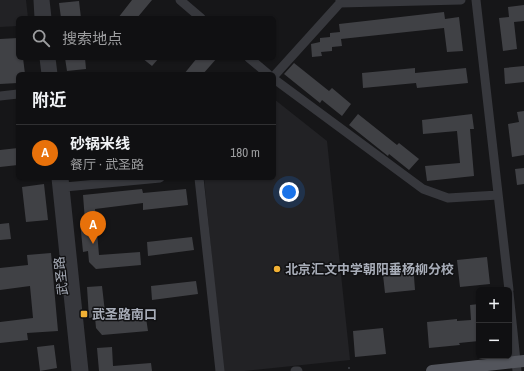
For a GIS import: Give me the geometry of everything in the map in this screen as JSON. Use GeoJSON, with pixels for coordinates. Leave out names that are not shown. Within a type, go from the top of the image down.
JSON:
{"type":"FeatureCollection","features":[{"type":"Feature","properties":{"kind":"main road"},"geometry":{"type":"LineString","coordinates":[[432,371],[519,365]]}},
{"type":"Feature","properties":{"kind":"street"},"geometry":{"type":"LineString","coordinates":[[38,0],[40,16]]}},
{"type":"Feature","properties":{"kind":"street"},"geometry":{"type":"LineString","coordinates":[[45,0],[47,16]]}},
{"type":"Feature","properties":{"kind":"street"},"geometry":{"type":"LineString","coordinates":[[180,0],[200,16]]}},
{"type":"Feature","properties":{"kind":"street"},"geometry":{"type":"LineString","coordinates":[[276,76],[340,2],[461,0]]}},
{"type":"Feature","properties":{"kind":"street"},"geometry":{"type":"LineString","coordinates":[[476,0],[509,287]]}},
{"type":"Feature","properties":{"kind":"street"},"geometry":{"type":"LineString","coordinates":[[44,60],[46,72]]}},
{"type":"Feature","properties":{"kind":"street"},"geometry":{"type":"LineString","coordinates":[[51,60],[53,72]]}},
{"type":"Feature","properties":{"kind":"street"},"geometry":{"type":"LineString","coordinates":[[251,60],[266,72]]}},
{"type":"Feature","properties":{"kind":"street"},"geometry":{"type":"LineString","coordinates":[[276,79],[423,189],[448,198],[498,195]]}},
{"type":"Feature","properties":{"kind":"street"},"geometry":{"type":"LineString","coordinates":[[0,96],[16,94]]}},
{"type":"Feature","properties":{"kind":"street","name":"武圣路"},"geometry":{"type":"LineString","coordinates":[[56,180],[76,371]]}},
{"type":"Feature","properties":{"kind":"street"},"geometry":{"type":"LineString","coordinates":[[65,183],[122,180]]}},
{"type":"Feature","properties":{"kind":"street"},"geometry":{"type":"LineString","coordinates":[[199,180],[220,371]]}},
{"type":"Feature","properties":{"kind":"street","name":"武圣路"},"geometry":{"type":"LineString","coordinates":[[65,183],[84,371]]}},
{"type":"Feature","properties":{"kind":"street"},"geometry":{"type":"LineString","coordinates":[[512,313],[519,365]]}},
{"type":"Feature","properties":{"kind":"path"},"geometry":{"type":"LineString","coordinates":[[348,367],[349,371]]}},
{"type":"Feature","properties":{"kind":"shaded area"},"geometry":{"type":"Polygon","coordinates":[[[0,0],[26,0],[28,16],[16,16],[16,26],[0,27],[0,0]]]}},
{"type":"Feature","properties":{"kind":"shaded area","name":"北京汇文中学朝阳垂杨柳分校"},"geometry":{"type":"Polygon","coordinates":[[[276,101],[327,141],[350,360],[244,371],[223,371],[204,180],[276,180],[276,101]]]}},
{"type":"Feature","properties":{"kind":"building"},"geometry":{"type":"Polygon","coordinates":[[[132,0],[152,0],[139,16],[120,16],[132,0]]]}},
{"type":"Feature","properties":{"kind":"building"},"geometry":{"type":"Polygon","coordinates":[[[79,1],[81,16],[61,16],[59,3],[79,1]]]}},
{"type":"Feature","properties":{"kind":"building"},"geometry":{"type":"Polygon","coordinates":[[[524,5],[524,21],[514,22],[517,49],[503,51],[499,18],[509,17],[508,7],[524,5]]]}},
{"type":"Feature","properties":{"kind":"building"},"geometry":{"type":"Polygon","coordinates":[[[444,12],[445,19],[459,17],[463,51],[447,52],[444,28],[341,39],[342,46],[332,47],[332,51],[321,52],[322,56],[312,57],[311,44],[320,42],[320,38],[330,37],[330,33],[340,32],[339,24],[444,12]]]}},
{"type":"Feature","properties":{"kind":"building"},"geometry":{"type":"Polygon","coordinates":[[[16,38],[16,60],[23,60],[25,72],[16,72],[16,83],[0,84],[0,39],[16,38]]]}},
{"type":"Feature","properties":{"kind":"building"},"geometry":{"type":"Polygon","coordinates":[[[65,60],[85,60],[86,69],[67,71],[65,60]]]}},
{"type":"Feature","properties":{"kind":"building"},"geometry":{"type":"Polygon","coordinates":[[[144,60],[157,60],[152,66],[144,60]]]}},
{"type":"Feature","properties":{"kind":"building"},"geometry":{"type":"Polygon","coordinates":[[[195,60],[215,60],[205,72],[186,72],[195,60]]]}},
{"type":"Feature","properties":{"kind":"building"},"geometry":{"type":"Polygon","coordinates":[[[294,63],[329,91],[332,88],[351,104],[342,116],[322,100],[320,103],[284,74],[294,63]]]}},
{"type":"Feature","properties":{"kind":"building"},"geometry":{"type":"Polygon","coordinates":[[[524,66],[524,82],[505,84],[504,68],[524,66]]]}},
{"type":"Feature","properties":{"kind":"building"},"geometry":{"type":"Polygon","coordinates":[[[415,68],[415,73],[466,68],[468,83],[417,88],[416,83],[363,88],[362,73],[415,68]]]}},
{"type":"Feature","properties":{"kind":"building"},"geometry":{"type":"Polygon","coordinates":[[[524,111],[524,155],[512,157],[508,124],[519,122],[517,112],[524,111]]]}},
{"type":"Feature","properties":{"kind":"building"},"geometry":{"type":"Polygon","coordinates":[[[358,114],[397,145],[399,143],[419,159],[409,170],[389,154],[388,156],[349,125],[358,114]]]}},
{"type":"Feature","properties":{"kind":"building"},"geometry":{"type":"Polygon","coordinates":[[[472,114],[474,129],[470,129],[474,176],[427,181],[425,166],[460,163],[457,131],[423,134],[422,120],[472,114]]]}},
{"type":"Feature","properties":{"kind":"building"},"geometry":{"type":"Polygon","coordinates":[[[16,148],[16,165],[0,167],[0,150],[16,148]]]}},
{"type":"Feature","properties":{"kind":"building"},"geometry":{"type":"Polygon","coordinates":[[[524,168],[524,184],[517,185],[515,169],[524,168]]]}},
{"type":"Feature","properties":{"kind":"building"},"geometry":{"type":"Polygon","coordinates":[[[44,184],[48,220],[26,222],[22,187],[44,184]]]}},
{"type":"Feature","properties":{"kind":"building"},"geometry":{"type":"Polygon","coordinates":[[[142,189],[143,193],[186,189],[188,205],[143,210],[143,203],[95,209],[99,255],[140,252],[141,265],[96,269],[89,262],[88,251],[83,252],[80,221],[85,221],[83,195],[142,189]]]}},
{"type":"Feature","properties":{"kind":"building"},"geometry":{"type":"Polygon","coordinates":[[[9,223],[11,239],[0,240],[0,224],[9,223]]]}},
{"type":"Feature","properties":{"kind":"building"},"geometry":{"type":"Polygon","coordinates":[[[192,237],[194,250],[148,256],[147,242],[192,237]]]}},
{"type":"Feature","properties":{"kind":"building"},"geometry":{"type":"Polygon","coordinates":[[[51,253],[58,331],[27,333],[28,340],[0,343],[0,322],[33,318],[30,286],[0,290],[0,268],[28,265],[27,255],[51,253]]]}},
{"type":"Feature","properties":{"kind":"building"},"geometry":{"type":"Polygon","coordinates":[[[487,257],[490,284],[460,287],[457,260],[487,257]]]}},
{"type":"Feature","properties":{"kind":"building"},"geometry":{"type":"Polygon","coordinates":[[[413,263],[415,290],[385,293],[382,266],[413,263]]]}},
{"type":"Feature","properties":{"kind":"building"},"geometry":{"type":"Polygon","coordinates":[[[196,281],[198,294],[152,300],[151,286],[196,281]]]}},
{"type":"Feature","properties":{"kind":"building"},"geometry":{"type":"Polygon","coordinates":[[[102,286],[106,321],[146,318],[148,331],[102,335],[96,328],[95,317],[89,318],[87,287],[102,286]]]}},
{"type":"Feature","properties":{"kind":"building"},"geometry":{"type":"Polygon","coordinates":[[[476,304],[476,341],[459,343],[460,345],[429,348],[427,322],[457,319],[457,321],[471,320],[470,305],[476,304]]]}},
{"type":"Feature","properties":{"kind":"building"},"geometry":{"type":"Polygon","coordinates":[[[383,328],[386,354],[355,357],[353,331],[383,328]]]}},
{"type":"Feature","properties":{"kind":"building"},"geometry":{"type":"Polygon","coordinates":[[[54,345],[57,368],[40,371],[37,347],[54,345]]]}},
{"type":"Feature","properties":{"kind":"building"},"geometry":{"type":"Polygon","coordinates":[[[112,347],[113,366],[151,363],[152,371],[99,371],[97,348],[112,347]]]}},
{"type":"Feature","properties":{"kind":"place","name":"砂锅米线"},"geometry":{"type":"Point","coordinates":[93,244]}},
{"type":"Feature","properties":{"kind":"place","name":"北京汇文中学朝阳垂杨柳分校"},"geometry":{"type":"Point","coordinates":[277,269]}},
{"type":"Feature","properties":{"kind":"place","name":"武圣路南口"},"geometry":{"type":"Point","coordinates":[84,314]}}]}
